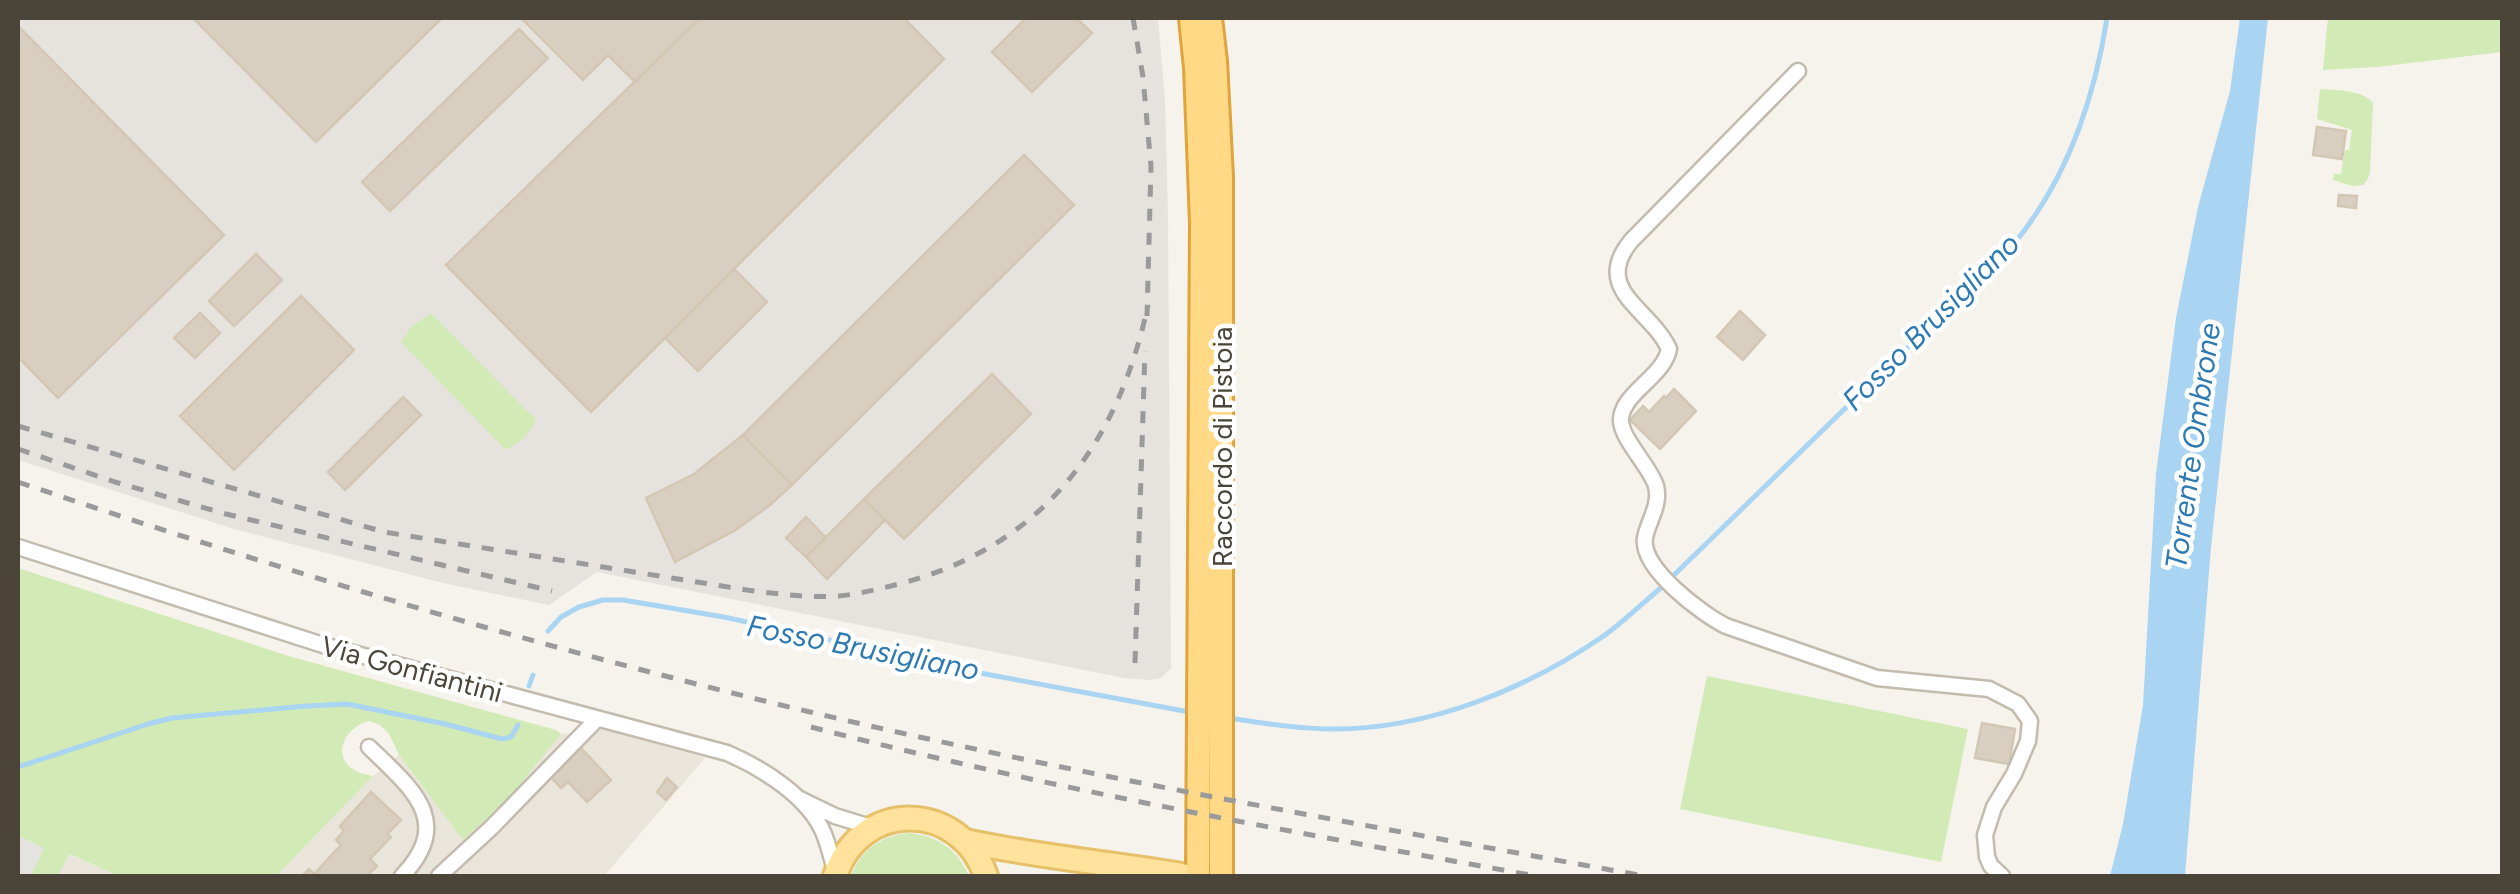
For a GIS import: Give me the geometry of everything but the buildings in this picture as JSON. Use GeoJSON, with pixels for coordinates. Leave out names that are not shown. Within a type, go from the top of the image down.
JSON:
{"type":"FeatureCollection","features":[{"type":"Feature","properties":{"kind":"highway","name":"Raccordo di Pistoia"},"geometry":{"type":"LineString","coordinates":[[1191,18],[1201,190],[1198,876]]}},
{"type":"Feature","properties":{"kind":"highway","name":"Raccordo di Pistoia"},"geometry":{"type":"LineString","coordinates":[[1210,18],[1221,177],[1221,876]]}},
{"type":"Feature","properties":{"kind":"main road"},"geometry":{"type":"LineString","coordinates":[[836,875],[850,847],[874,828],[897,820],[921,819],[944,826],[964,840],[986,876]]}},
{"type":"Feature","properties":{"kind":"main road"},"geometry":{"type":"LineString","coordinates":[[964,840],[1011,851],[1180,875]]}},
{"type":"Feature","properties":{"kind":"main road"},"geometry":{"type":"LineString","coordinates":[[1040,876],[1079,860]]}},
{"type":"Feature","properties":{"kind":"street"},"geometry":{"type":"LineString","coordinates":[[1798,71],[1631,240],[1620,258],[1616,274],[1622,290],[1669,349],[1664,364],[1621,416],[1624,431],[1652,476],[1657,492],[1645,546],[1651,562],[1676,589],[1726,626],[1890,682],[1990,688],[2018,704],[2030,720],[2028,740],[1985,835],[1987,857],[2002,876]]}},
{"type":"Feature","properties":{"kind":"street","name":"Via Gonfiantini"},"geometry":{"type":"LineString","coordinates":[[18,547],[323,645],[709,746],[772,778],[828,814],[874,828]]}},
{"type":"Feature","properties":{"kind":"street"},"geometry":{"type":"LineString","coordinates":[[439,876],[597,719]]}},
{"type":"Feature","properties":{"kind":"street"},"geometry":{"type":"LineString","coordinates":[[370,747],[416,793],[426,815],[424,846],[402,876]]}},
{"type":"Feature","properties":{"kind":"street","name":"Via Gonfiantini"},"geometry":{"type":"LineString","coordinates":[[800,799],[822,830],[836,875]]}},
{"type":"Feature","properties":{"kind":"shaded area"},"geometry":{"type":"Polygon","coordinates":[[[18,18],[1158,18],[1168,216],[1171,668],[1161,678],[1124,678],[597,572],[549,605],[443,583],[234,529],[18,460],[18,18]]]}},
{"type":"Feature","properties":{"kind":"shaded area"},"geometry":{"type":"Polygon","coordinates":[[[603,729],[705,758],[604,876],[276,876],[373,776],[399,755],[463,840],[506,802],[561,734],[603,729]]]}},
{"type":"Feature","properties":{"kind":"shaded area"},"geometry":{"type":"Polygon","coordinates":[[[18,836],[44,848],[31,876],[18,876],[18,836]]]}},
{"type":"Feature","properties":{"kind":"shaded area"},"geometry":{"type":"Polygon","coordinates":[[[68,854],[119,876],[58,876],[68,854]]]}},
{"type":"Feature","properties":{"kind":"green space"},"geometry":{"type":"Polygon","coordinates":[[[2328,18],[2502,18],[2502,52],[2323,70],[2328,18]]]}},
{"type":"Feature","properties":{"kind":"green space"},"geometry":{"type":"Polygon","coordinates":[[[2320,89],[2356,93],[2373,103],[2370,172],[2363,185],[2333,180],[2334,174],[2341,174],[2352,130],[2317,119],[2320,89]]]}},
{"type":"Feature","properties":{"kind":"green space"},"geometry":{"type":"Polygon","coordinates":[[[431,313],[536,420],[524,438],[506,450],[401,342],[412,326],[431,313]]]}},
{"type":"Feature","properties":{"kind":"green space"},"geometry":{"type":"Polygon","coordinates":[[[18,568],[292,657],[561,734],[506,802],[463,840],[399,755],[389,734],[369,721],[353,729],[342,750],[348,765],[373,776],[276,876],[119,876],[69,854],[58,876],[31,876],[43,848],[18,836],[18,568]]]}},
{"type":"Feature","properties":{"kind":"green space"},"geometry":{"type":"Polygon","coordinates":[[[1707,676],[1968,729],[1941,862],[1680,809],[1707,676]]]}},
{"type":"Feature","properties":{"kind":"green space"},"geometry":{"type":"Polygon","coordinates":[[[910,833],[946,846],[969,876],[851,876],[873,846],[910,833]]]}},
{"type":"Feature","properties":{"kind":"water","name":"Torrente Ombrone"},"geometry":{"type":"Polygon","coordinates":[[[2240,18],[2268,18],[2211,547],[2185,876],[2110,876],[2143,705],[2156,474],[2176,318],[2198,207],[2230,91],[2240,18]]]}},
{"type":"Feature","properties":{"kind":"waterway","name":"Fosso Brusigliano"},"geometry":{"type":"LineString","coordinates":[[1673,576],[2012,246],[2048,195],[2075,139],[2094,80],[2107,18]]}},
{"type":"Feature","properties":{"kind":"waterway","name":"Fosso Brusigliano"},"geometry":{"type":"LineString","coordinates":[[1235,719],[1334,729],[1405,722],[1441,713],[1510,688],[1575,655],[1663,586]]}},
{"type":"Feature","properties":{"kind":"waterway","name":"Fosso Brusigliano"},"geometry":{"type":"LineString","coordinates":[[548,631],[561,617],[579,607],[603,600],[623,600],[1184,711]]}},
{"type":"Feature","properties":{"kind":"waterway","name":"Fosso Brusigliano"},"geometry":{"type":"LineString","coordinates":[[529,686],[533,675]]}},
{"type":"Feature","properties":{"kind":"waterway","name":"Fosso Brusigliano"},"geometry":{"type":"LineString","coordinates":[[18,767],[172,718],[307,706],[347,704],[502,739],[511,737],[518,725]]}},
{"type":"Feature","properties":{"kind":"railway"},"geometry":{"type":"LineString","coordinates":[[1133,18],[1151,167],[1147,316]]}},
{"type":"Feature","properties":{"kind":"railway"},"geometry":{"type":"LineString","coordinates":[[18,426],[384,532],[747,590],[839,596],[899,584],[950,567],[994,544],[1033,516],[1066,483],[1094,445],[1135,356],[1148,305]]}},
{"type":"Feature","properties":{"kind":"railway"},"geometry":{"type":"LineString","coordinates":[[1135,663],[1145,351]]}},
{"type":"Feature","properties":{"kind":"railway"},"geometry":{"type":"LineString","coordinates":[[18,449],[226,514],[552,591]]}},
{"type":"Feature","properties":{"kind":"railway"},"geometry":{"type":"LineString","coordinates":[[18,482],[411,606],[810,712],[1121,779],[1644,876]]}},
{"type":"Feature","properties":{"kind":"railway"},"geometry":{"type":"LineString","coordinates":[[811,727],[1081,790],[1536,876]]}}]}
